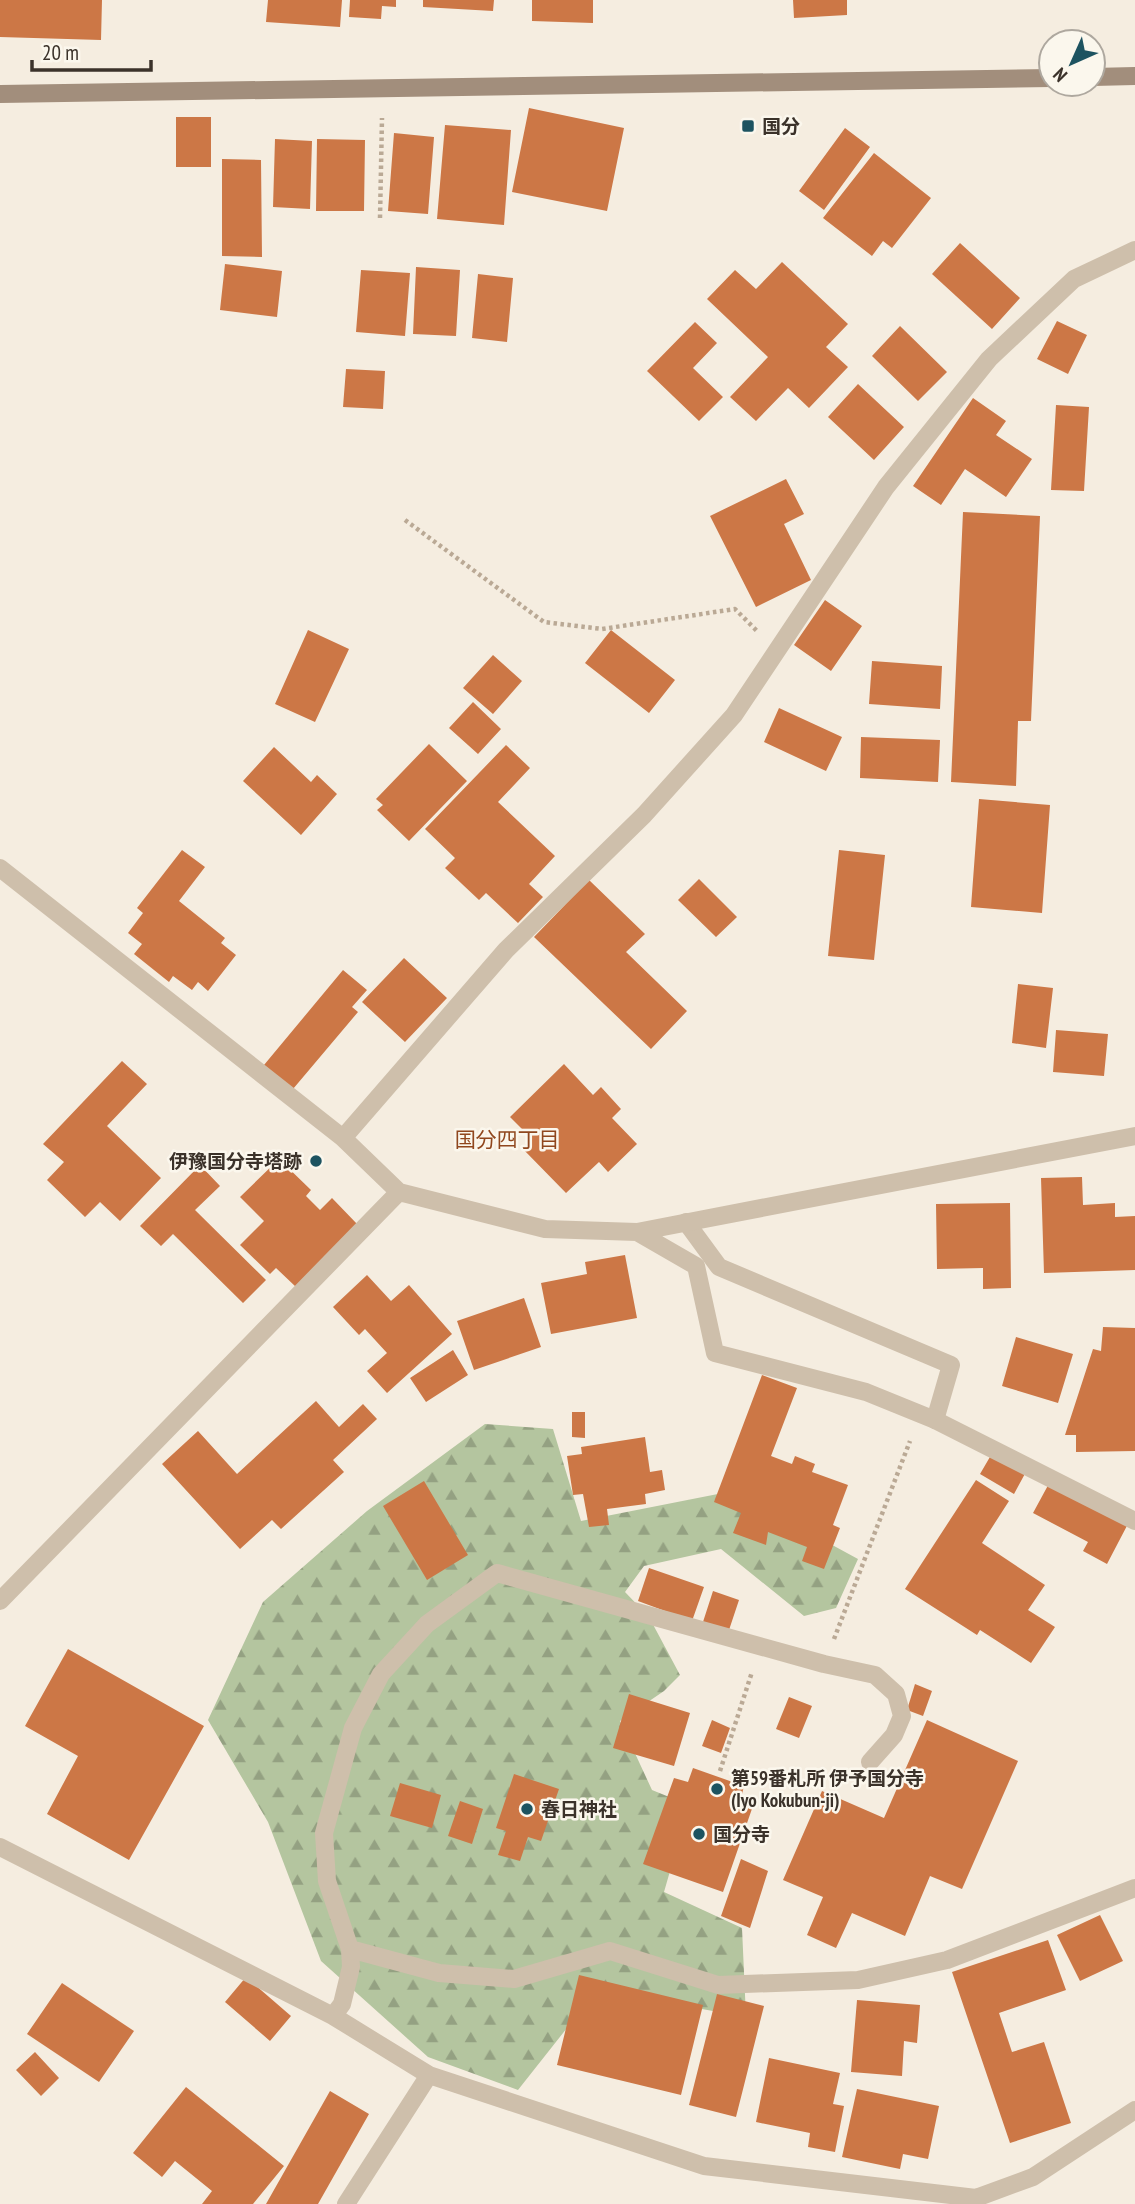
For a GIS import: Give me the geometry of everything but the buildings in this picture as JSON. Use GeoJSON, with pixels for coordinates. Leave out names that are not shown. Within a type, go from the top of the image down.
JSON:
{"type":"FeatureCollection","features":[{"type":"Feature","properties":{"kind":"street"},"geometry":{"type":"LineString","coordinates":[[1107,77],[1135,76]]}},
{"type":"Feature","properties":{"kind":"street"},"geometry":{"type":"LineString","coordinates":[[0,94],[1037,78]]}},
{"type":"Feature","properties":{"kind":"street"},"geometry":{"type":"LineString","coordinates":[[343,1138],[506,950],[644,815],[734,715],[886,487],[989,359],[1074,279],[1135,250]]}},
{"type":"Feature","properties":{"kind":"street"},"geometry":{"type":"LineString","coordinates":[[0,868],[343,1138],[399,1192],[545,1229],[637,1231],[1135,1136]]}},
{"type":"Feature","properties":{"kind":"street"},"geometry":{"type":"LineString","coordinates":[[0,1601],[399,1192]]}},
{"type":"Feature","properties":{"kind":"street"},"geometry":{"type":"LineString","coordinates":[[686,1222],[719,1267],[951,1365],[928,1417]]}},
{"type":"Feature","properties":{"kind":"street"},"geometry":{"type":"LineString","coordinates":[[637,1231],[696,1266],[715,1353],[866,1392],[928,1417],[1135,1521]]}},
{"type":"Feature","properties":{"kind":"street"},"geometry":{"type":"LineString","coordinates":[[333,2016],[342,2004],[351,1967],[350,1949],[327,1881],[324,1833],[353,1728],[381,1674],[427,1624],[497,1573],[875,1675],[897,1694],[902,1716],[894,1735],[870,1762]]}},
{"type":"Feature","properties":{"kind":"street"},"geometry":{"type":"LineString","coordinates":[[0,1847],[333,2016],[429,2075],[704,2165],[976,2198],[1033,2177],[1135,2110]]}},
{"type":"Feature","properties":{"kind":"street"},"geometry":{"type":"LineString","coordinates":[[350,1949],[439,1973],[514,1979],[610,1951],[718,1985],[858,1980],[947,1960],[1135,1888]]}},
{"type":"Feature","properties":{"kind":"street"},"geometry":{"type":"LineString","coordinates":[[346,2204],[429,2075]]}},
{"type":"Feature","properties":{"kind":"path"},"geometry":{"type":"LineString","coordinates":[[380,218],[382,88]]}},
{"type":"Feature","properties":{"kind":"path"},"geometry":{"type":"LineString","coordinates":[[405,520],[544,622],[602,629],[735,609],[778,652]]}},
{"type":"Feature","properties":{"kind":"path"},"geometry":{"type":"LineString","coordinates":[[840,1624],[928,1417]]}},
{"type":"Feature","properties":{"kind":"path"},"geometry":{"type":"LineString","coordinates":[[720,1771],[760,1646]]}},
{"type":"Feature","properties":{"kind":"green space"},"geometry":{"type":"Polygon","coordinates":[[[485,1424],[553,1429],[581,1521],[733,1491],[858,1559],[836,1608],[804,1616],[721,1549],[644,1566],[625,1592],[649,1617],[680,1675],[664,1691],[620,1721],[652,1790],[689,1805],[664,1892],[742,1928],[746,2017],[597,1990],[518,2090],[428,2057],[321,1961],[268,1822],[208,1720],[263,1602],[367,1511],[485,1424]]]}},
{"type":"Feature","properties":{"kind":"place","name":"国分"},"geometry":{"type":"Point","coordinates":[748,126]}},
{"type":"Feature","properties":{"kind":"place","name":"伊豫国分寺塔跡"},"geometry":{"type":"Point","coordinates":[316,1161]}},
{"type":"Feature","properties":{"kind":"place","name":"第59番札所 伊予国分寺 (Iyo Kokubun-ji)"},"geometry":{"type":"Point","coordinates":[717,1789]}},
{"type":"Feature","properties":{"kind":"place","name":"春日神社"},"geometry":{"type":"Point","coordinates":[527,1809]}},
{"type":"Feature","properties":{"kind":"place","name":"国分寺"},"geometry":{"type":"Point","coordinates":[699,1834]}},
{"type":"Feature","properties":{"kind":"district","name":"国分四丁目"},"geometry":{"type":"Point","coordinates":[507,1139]}}]}
